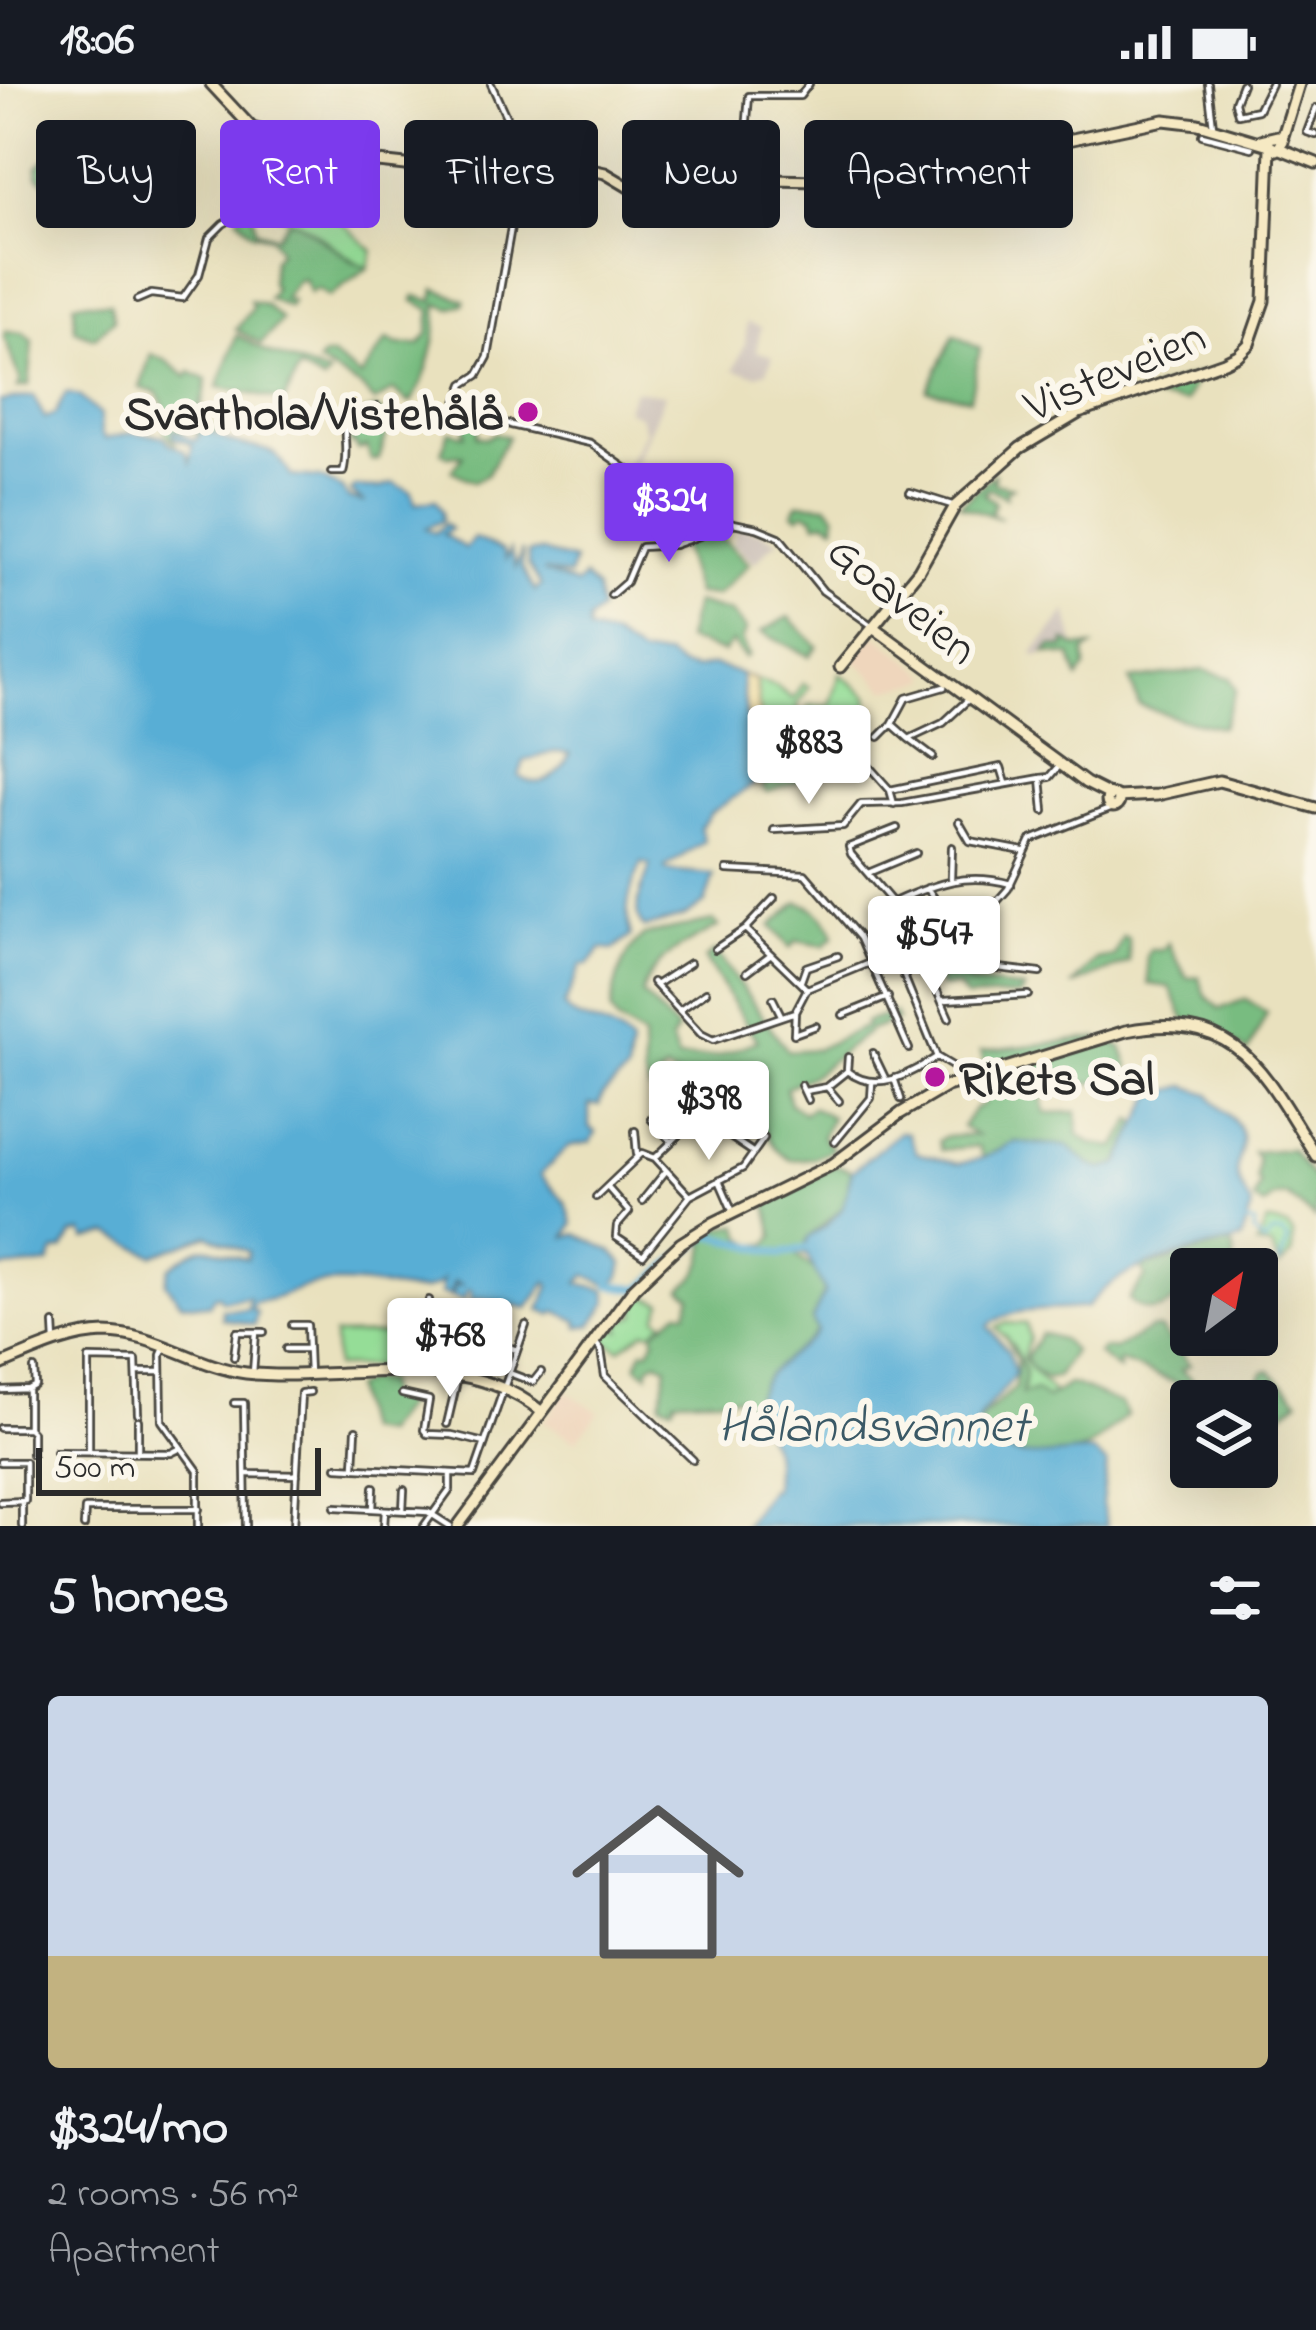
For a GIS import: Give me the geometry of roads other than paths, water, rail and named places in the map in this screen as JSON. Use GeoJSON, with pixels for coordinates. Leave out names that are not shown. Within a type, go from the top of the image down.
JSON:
{"type":"FeatureCollection","features":[{"type":"Feature","properties":{"kind":"main road"},"geometry":{"type":"LineString","coordinates":[[211,84],[242,120]]}},
{"type":"Feature","properties":{"kind":"main road","name":"Visteveien"},"geometry":{"type":"LineString","coordinates":[[844,664],[919,570],[955,506],[1020,448],[1054,424],[1232,359],[1244,350],[1264,301],[1276,145],[1299,84]]}},
{"type":"Feature","properties":{"kind":"main road"},"geometry":{"type":"LineString","coordinates":[[780,180],[865,182],[1159,121],[1213,127],[1230,138],[1276,145],[1313,158]]}},
{"type":"Feature","properties":{"kind":"main road","name":"Goaveien"},"geometry":{"type":"LineString","coordinates":[[873,627],[1112,801]]}},
{"type":"Feature","properties":{"kind":"main road"},"geometry":{"type":"LineString","coordinates":[[1112,801],[1219,781],[1316,808]]}},
{"type":"Feature","properties":{"kind":"main road"},"geometry":{"type":"LineString","coordinates":[[454,1526],[634,1288],[662,1259],[701,1229],[805,1180],[918,1101],[959,1082],[1145,1028],[1180,1027],[1206,1033],[1257,1064],[1316,1156]]}},
{"type":"Feature","properties":{"kind":"main road"},"geometry":{"type":"LineString","coordinates":[[0,1365],[55,1343],[114,1333],[253,1373],[438,1373],[504,1390],[542,1412]]}},
{"type":"Feature","properties":{"kind":"street"},"geometry":{"type":"LineString","coordinates":[[491,84],[508,120]]}},
{"type":"Feature","properties":{"kind":"street"},"geometry":{"type":"LineString","coordinates":[[747,120],[749,96],[800,96],[809,84]]}},
{"type":"Feature","properties":{"kind":"street"},"geometry":{"type":"LineString","coordinates":[[1208,84],[1213,127]]}},
{"type":"Feature","properties":{"kind":"street"},"geometry":{"type":"LineString","coordinates":[[1241,84],[1235,102],[1238,114],[1258,110],[1271,84]]}},
{"type":"Feature","properties":{"kind":"street"},"geometry":{"type":"LineString","coordinates":[[1315,112],[1307,132],[1316,135]]}},
{"type":"Feature","properties":{"kind":"street"},"geometry":{"type":"LineString","coordinates":[[1202,135],[1230,138]]}},
{"type":"Feature","properties":{"kind":"street"},"geometry":{"type":"LineString","coordinates":[[137,300],[151,294],[184,298],[199,275],[209,238],[220,228]]}},
{"type":"Feature","properties":{"kind":"street"},"geometry":{"type":"LineString","coordinates":[[450,421],[464,384],[478,375],[488,357],[511,228]]}},
{"type":"Feature","properties":{"kind":"street","name":"Goaveien"},"geometry":{"type":"LineString","coordinates":[[457,405],[512,425],[590,443],[628,470],[730,524],[779,537],[823,591],[873,627]]}},
{"type":"Feature","properties":{"kind":"street"},"geometry":{"type":"LineString","coordinates":[[331,472],[343,472],[346,420],[376,407]]}},
{"type":"Feature","properties":{"kind":"street"},"geometry":{"type":"LineString","coordinates":[[910,493],[955,506]]}},
{"type":"Feature","properties":{"kind":"street"},"geometry":{"type":"LineString","coordinates":[[611,595],[626,582],[641,548],[674,545],[730,524]]}},
{"type":"Feature","properties":{"kind":"street"},"geometry":{"type":"LineString","coordinates":[[879,737],[906,698],[944,687]]}},
{"type":"Feature","properties":{"kind":"street"},"geometry":{"type":"LineString","coordinates":[[909,739],[943,723],[970,698]]}},
{"type":"Feature","properties":{"kind":"street"},"geometry":{"type":"LineString","coordinates":[[892,724],[933,757]]}},
{"type":"Feature","properties":{"kind":"street"},"geometry":{"type":"LineString","coordinates":[[816,776],[861,761],[890,790],[894,803]]}},
{"type":"Feature","properties":{"kind":"street"},"geometry":{"type":"LineString","coordinates":[[774,830],[843,826],[861,804],[894,803],[1050,777],[1063,766]]}},
{"type":"Feature","properties":{"kind":"street"},"geometry":{"type":"LineString","coordinates":[[890,790],[1001,767],[1006,783]]}},
{"type":"Feature","properties":{"kind":"street"},"geometry":{"type":"LineString","coordinates":[[1041,778],[1044,811]]}},
{"type":"Feature","properties":{"kind":"street"},"geometry":{"type":"LineString","coordinates":[[937,779],[940,795]]}},
{"type":"Feature","properties":{"kind":"street"},"geometry":{"type":"LineString","coordinates":[[816,1026],[794,1034],[795,1012],[807,989],[984,916],[1011,884],[1023,851],[1037,836],[1095,817],[1112,801]]}},
{"type":"Feature","properties":{"kind":"street"},"geometry":{"type":"LineString","coordinates":[[958,821],[970,841],[1023,851]]}},
{"type":"Feature","properties":{"kind":"street"},"geometry":{"type":"LineString","coordinates":[[897,828],[849,847],[894,902],[919,945],[949,1018]]}},
{"type":"Feature","properties":{"kind":"street"},"geometry":{"type":"LineString","coordinates":[[951,878],[952,847]]}},
{"type":"Feature","properties":{"kind":"street"},"geometry":{"type":"LineString","coordinates":[[868,873],[916,853]]}},
{"type":"Feature","properties":{"kind":"street"},"geometry":{"type":"LineString","coordinates":[[727,871],[806,874],[860,938],[909,1049]]}},
{"type":"Feature","properties":{"kind":"street"},"geometry":{"type":"LineString","coordinates":[[894,902],[951,878],[1011,884]]}},
{"type":"Feature","properties":{"kind":"street"},"geometry":{"type":"LineString","coordinates":[[927,888],[939,905]]}},
{"type":"Feature","properties":{"kind":"street"},"geometry":{"type":"LineString","coordinates":[[715,949],[745,929],[775,898]]}},
{"type":"Feature","properties":{"kind":"street"},"geometry":{"type":"LineString","coordinates":[[745,929],[807,989]]}},
{"type":"Feature","properties":{"kind":"street"},"geometry":{"type":"LineString","coordinates":[[952,932],[974,965],[1040,974]]}},
{"type":"Feature","properties":{"kind":"street"},"geometry":{"type":"LineString","coordinates":[[747,972],[771,954]]}},
{"type":"Feature","properties":{"kind":"street"},"geometry":{"type":"LineString","coordinates":[[895,954],[937,1058],[954,1067],[959,1082]]}},
{"type":"Feature","properties":{"kind":"street"},"geometry":{"type":"LineString","coordinates":[[801,980],[806,968],[838,956]]}},
{"type":"Feature","properties":{"kind":"street"},"geometry":{"type":"LineString","coordinates":[[690,963],[655,983],[705,1037],[728,1036],[795,1012]]}},
{"type":"Feature","properties":{"kind":"street"},"geometry":{"type":"LineString","coordinates":[[680,1010],[706,992]]}},
{"type":"Feature","properties":{"kind":"street"},"geometry":{"type":"LineString","coordinates":[[942,1000],[1028,995]]}},
{"type":"Feature","properties":{"kind":"street"},"geometry":{"type":"LineString","coordinates":[[843,1015],[888,997]]}},
{"type":"Feature","properties":{"kind":"street"},"geometry":{"type":"LineString","coordinates":[[773,998],[782,1017]]}},
{"type":"Feature","properties":{"kind":"street"},"geometry":{"type":"LineString","coordinates":[[725,1022],[728,1036]]}},
{"type":"Feature","properties":{"kind":"street"},"geometry":{"type":"LineString","coordinates":[[874,1052],[901,1099]]}},
{"type":"Feature","properties":{"kind":"street"},"geometry":{"type":"LineString","coordinates":[[848,1057],[848,1071]]}},
{"type":"Feature","properties":{"kind":"street"},"geometry":{"type":"LineString","coordinates":[[848,1071],[872,1083],[890,1080],[937,1058]]}},
{"type":"Feature","properties":{"kind":"street"},"geometry":{"type":"LineString","coordinates":[[808,1100],[803,1088],[827,1087],[848,1071]]}},
{"type":"Feature","properties":{"kind":"street"},"geometry":{"type":"LineString","coordinates":[[835,1142],[871,1098],[872,1083]]}},
{"type":"Feature","properties":{"kind":"street"},"geometry":{"type":"LineString","coordinates":[[715,1087],[714,1126],[754,1153]]}},
{"type":"Feature","properties":{"kind":"street"},"geometry":{"type":"LineString","coordinates":[[827,1087],[838,1101]]}},
{"type":"Feature","properties":{"kind":"street"},"geometry":{"type":"LineString","coordinates":[[655,1158],[686,1128],[689,1102],[669,1089]]}},
{"type":"Feature","properties":{"kind":"street"},"geometry":{"type":"LineString","coordinates":[[737,1142],[754,1115]]}},
{"type":"Feature","properties":{"kind":"street"},"geometry":{"type":"LineString","coordinates":[[651,1119],[671,1142]]}},
{"type":"Feature","properties":{"kind":"street"},"geometry":{"type":"LineString","coordinates":[[635,1131],[637,1154]]}},
{"type":"Feature","properties":{"kind":"street"},"geometry":{"type":"LineString","coordinates":[[608,1188],[629,1212],[616,1226],[616,1237],[643,1256],[691,1196],[743,1168],[764,1138]]}},
{"type":"Feature","properties":{"kind":"street"},"geometry":{"type":"LineString","coordinates":[[596,1197],[637,1154],[647,1153],[691,1196]]}},
{"type":"Feature","properties":{"kind":"street"},"geometry":{"type":"LineString","coordinates":[[642,1201],[666,1171]]}},
{"type":"Feature","properties":{"kind":"street"},"geometry":{"type":"LineString","coordinates":[[719,1180],[737,1211]]}},
{"type":"Feature","properties":{"kind":"street"},"geometry":{"type":"LineString","coordinates":[[429,1300],[420,1339],[437,1347],[438,1373]]}},
{"type":"Feature","properties":{"kind":"street"},"geometry":{"type":"LineString","coordinates":[[54,1324],[55,1343]]}},
{"type":"Feature","properties":{"kind":"street"},"geometry":{"type":"LineString","coordinates":[[292,1325],[307,1325],[309,1374]]}},
{"type":"Feature","properties":{"kind":"street"},"geometry":{"type":"LineString","coordinates":[[337,1467],[473,1474],[526,1325]]}},
{"type":"Feature","properties":{"kind":"street"},"geometry":{"type":"LineString","coordinates":[[457,1330],[517,1350]]}},
{"type":"Feature","properties":{"kind":"street"},"geometry":{"type":"LineString","coordinates":[[234,1357],[236,1332],[264,1332]]}},
{"type":"Feature","properties":{"kind":"street"},"geometry":{"type":"LineString","coordinates":[[253,1373],[256,1332]]}},
{"type":"Feature","properties":{"kind":"street"},"geometry":{"type":"LineString","coordinates":[[472,1364],[486,1340]]}},
{"type":"Feature","properties":{"kind":"street"},"geometry":{"type":"LineString","coordinates":[[595,1341],[605,1376],[693,1460]]}},
{"type":"Feature","properties":{"kind":"street"},"geometry":{"type":"LineString","coordinates":[[165,1346],[162,1421],[198,1472],[198,1526]]}},
{"type":"Feature","properties":{"kind":"street"},"geometry":{"type":"LineString","coordinates":[[286,1349],[308,1349]]}},
{"type":"Feature","properties":{"kind":"street"},"geometry":{"type":"LineString","coordinates":[[89,1452],[89,1359],[131,1358],[138,1372],[138,1453]]}},
{"type":"Feature","properties":{"kind":"street"},"geometry":{"type":"LineString","coordinates":[[0,1390],[28,1389],[34,1385],[34,1369]]}},
{"type":"Feature","properties":{"kind":"street"},"geometry":{"type":"LineString","coordinates":[[138,1372],[161,1372]]}},
{"type":"Feature","properties":{"kind":"street"},"geometry":{"type":"LineString","coordinates":[[510,1373],[533,1382],[541,1372]]}},
{"type":"Feature","properties":{"kind":"street"},"geometry":{"type":"LineString","coordinates":[[447,1424],[458,1377]]}},
{"type":"Feature","properties":{"kind":"street"},"geometry":{"type":"LineString","coordinates":[[28,1389],[32,1454]]}},
{"type":"Feature","properties":{"kind":"street"},"geometry":{"type":"LineString","coordinates":[[294,1526],[301,1393],[310,1392]]}},
{"type":"Feature","properties":{"kind":"street"},"geometry":{"type":"LineString","coordinates":[[402,1394],[429,1400],[427,1434],[485,1443]]}},
{"type":"Feature","properties":{"kind":"street"},"geometry":{"type":"LineString","coordinates":[[234,1403],[244,1403],[246,1526]]}},
{"type":"Feature","properties":{"kind":"street"},"geometry":{"type":"LineString","coordinates":[[0,1428],[28,1428]]}},
{"type":"Feature","properties":{"kind":"street"},"geometry":{"type":"LineString","coordinates":[[354,1468],[356,1430]]}},
{"type":"Feature","properties":{"kind":"street"},"geometry":{"type":"LineString","coordinates":[[56,1452],[171,1453],[181,1448]]}},
{"type":"Feature","properties":{"kind":"street"},"geometry":{"type":"LineString","coordinates":[[0,1462],[25,1462],[22,1526]]}},
{"type":"Feature","properties":{"kind":"street"},"geometry":{"type":"LineString","coordinates":[[246,1474],[296,1475]]}},
{"type":"Feature","properties":{"kind":"street"},"geometry":{"type":"LineString","coordinates":[[424,1526],[450,1490],[450,1475]]}},
{"type":"Feature","properties":{"kind":"street"},"geometry":{"type":"LineString","coordinates":[[373,1509],[374,1487]]}},
{"type":"Feature","properties":{"kind":"street"},"geometry":{"type":"LineString","coordinates":[[403,1510],[404,1490]]}},
{"type":"Feature","properties":{"kind":"street"},"geometry":{"type":"LineString","coordinates":[[0,1502],[22,1502]]}},
{"type":"Feature","properties":{"kind":"street"},"geometry":{"type":"LineString","coordinates":[[335,1507],[433,1514],[454,1526]]}},
{"type":"Feature","properties":{"kind":"street"},"geometry":{"type":"LineString","coordinates":[[83,1526],[85,1509],[199,1509]]}},
{"type":"Feature","properties":{"kind":"street"},"geometry":{"type":"LineString","coordinates":[[384,1526],[385,1510]]}},
{"type":"Feature","properties":{"kind":"water"},"geometry":{"type":"Polygon","coordinates":[[[66,393],[79,396],[100,415],[105,439],[131,433],[163,436],[185,451],[190,462],[192,445],[173,437],[172,430],[195,441],[201,433],[213,435],[266,450],[278,457],[291,476],[320,478],[364,503],[351,492],[355,487],[393,483],[412,492],[415,503],[436,500],[442,521],[426,528],[435,533],[445,524],[451,529],[443,534],[465,548],[474,538],[503,551],[506,559],[510,550],[516,567],[522,550],[522,568],[535,591],[541,586],[528,565],[528,553],[541,551],[574,561],[569,576],[543,571],[577,585],[584,577],[596,589],[600,610],[588,621],[588,631],[613,637],[640,655],[667,656],[680,666],[713,665],[741,674],[754,784],[711,813],[700,828],[704,841],[665,868],[714,875],[705,903],[685,916],[644,928],[637,914],[650,865],[642,863],[628,908],[631,936],[613,950],[601,949],[588,965],[581,965],[564,1006],[577,1017],[613,1030],[631,1045],[627,1073],[603,1094],[599,1105],[589,1105],[589,1127],[596,1132],[591,1142],[569,1146],[540,1175],[566,1203],[573,1224],[566,1237],[577,1234],[612,1251],[623,1263],[620,1277],[610,1286],[586,1275],[579,1283],[606,1290],[608,1302],[592,1325],[579,1327],[578,1321],[556,1311],[552,1315],[540,1310],[550,1286],[547,1282],[528,1308],[471,1300],[468,1289],[464,1300],[452,1297],[455,1285],[463,1285],[454,1282],[449,1296],[441,1294],[442,1281],[420,1291],[334,1283],[254,1302],[254,1325],[222,1318],[222,1309],[247,1309],[249,1297],[222,1300],[219,1295],[209,1305],[181,1303],[166,1283],[169,1268],[200,1249],[247,1259],[248,1252],[208,1235],[154,1255],[110,1234],[86,1239],[82,1232],[72,1234],[49,1264],[0,1268],[0,401],[33,396],[45,418],[55,414],[66,393]],[[554,752],[524,761],[519,776],[535,782],[550,778],[570,753],[554,752]]]}},
{"type":"Feature","properties":{"kind":"water","name":"Hålandsvannet"},"geometry":{"type":"Polygon","coordinates":[[[1185,1086],[1210,1094],[1235,1122],[1242,1142],[1237,1176],[1252,1208],[1241,1240],[1207,1248],[1170,1248],[1170,1258],[1119,1279],[1087,1307],[1021,1312],[997,1320],[988,1327],[1008,1351],[1015,1373],[976,1426],[986,1440],[1013,1454],[1093,1452],[1107,1464],[1102,1504],[1107,1526],[744,1526],[773,1489],[774,1456],[757,1416],[758,1393],[774,1369],[817,1331],[812,1319],[825,1292],[804,1249],[809,1237],[842,1209],[852,1171],[900,1132],[908,1133],[917,1153],[958,1164],[1015,1142],[1068,1146],[1090,1165],[1102,1169],[1118,1165],[1153,1095],[1185,1086]]]}},
{"type":"Feature","properties":{"kind":"waterway"},"geometry":{"type":"LineString","coordinates":[[1246,1222],[1255,1224],[1253,1232],[1264,1243],[1272,1234],[1282,1234],[1288,1241],[1279,1264]]}},
{"type":"Feature","properties":{"kind":"waterway"},"geometry":{"type":"LineString","coordinates":[[610,1285],[641,1289],[708,1234],[782,1254],[804,1249]]}},
{"type":"Feature","properties":{"kind":"place","name":"Svarthola/Vistehålå"},"geometry":{"type":"Point","coordinates":[528,412]}},
{"type":"Feature","properties":{"kind":"place","name":"Rikets Sal"},"geometry":{"type":"Point","coordinates":[935,1077]}}]}
